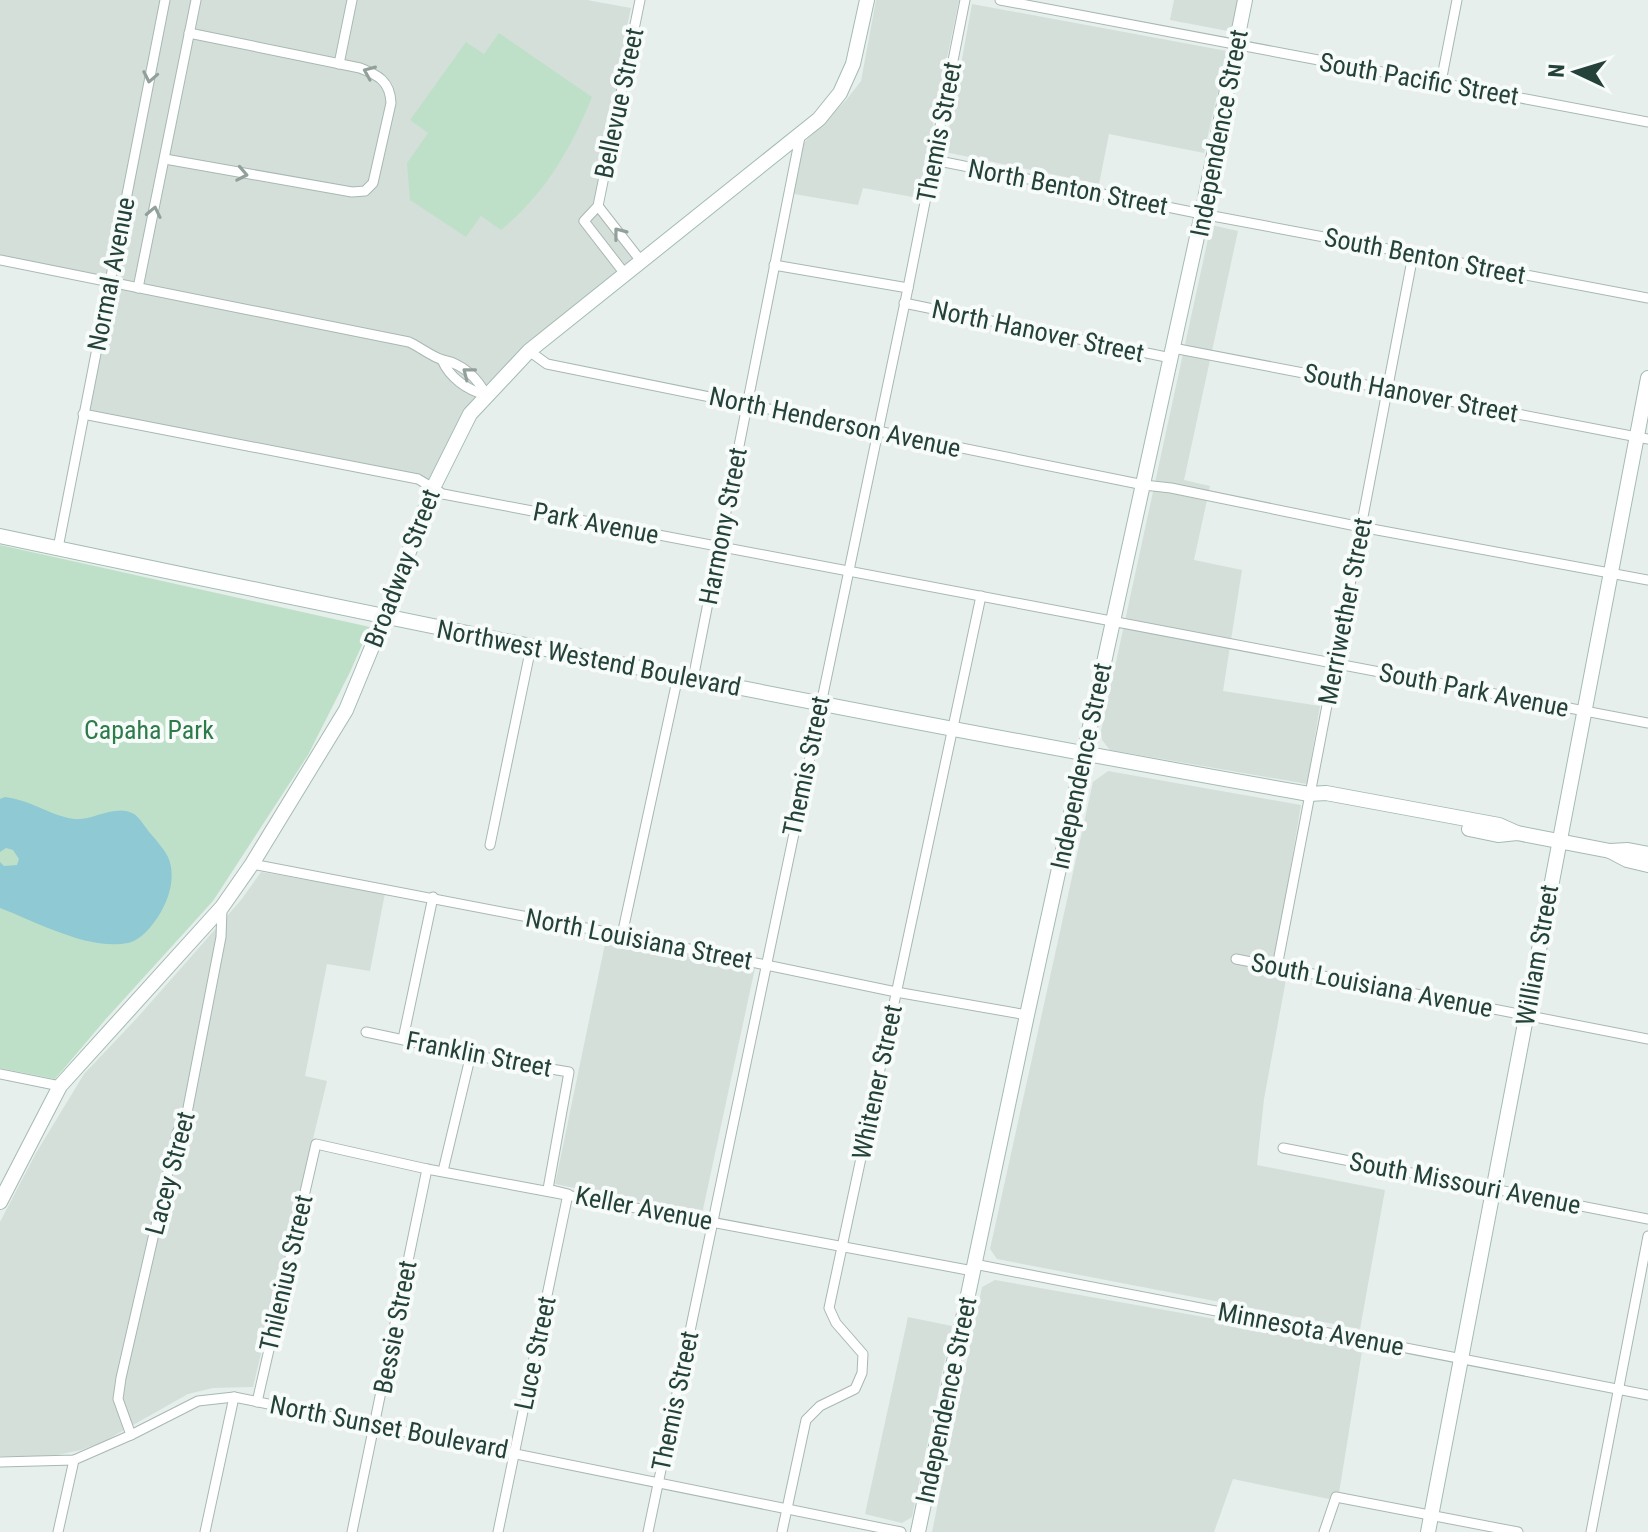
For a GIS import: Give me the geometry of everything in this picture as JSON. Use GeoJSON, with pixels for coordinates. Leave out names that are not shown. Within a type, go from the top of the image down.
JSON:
{"type":"FeatureCollection","features":[{"type":"Feature","properties":{"kind":"street","name":"Normal Avenue"},"geometry":{"type":"LineString","coordinates":[[58,548],[165,0]]}},
{"type":"Feature","properties":{"kind":"street","name":"Normal Avenue"},"geometry":{"type":"LineString","coordinates":[[138,288],[196,0]]}},
{"type":"Feature","properties":{"kind":"street"},"geometry":{"type":"LineString","coordinates":[[339,64],[352,0]]}},
{"type":"Feature","properties":{"kind":"street","name":"Bellevue Street"},"geometry":{"type":"LineString","coordinates":[[625,274],[584,221],[598,206],[640,0]]}},
{"type":"Feature","properties":{"kind":"street","name":"Broadway Street"},"geometry":{"type":"LineString","coordinates":[[0,1202],[60,1086],[222,907],[252,864],[346,710],[433,488],[458,435],[486,395],[529,351],[819,119],[840,93],[853,64],[867,0]]}},
{"type":"Feature","properties":{"kind":"street","name":"Themis Street"},"geometry":{"type":"LineString","coordinates":[[648,1532],[908,288],[965,0]]}},
{"type":"Feature","properties":{"kind":"street","name":"South Pacific Street"},"geometry":{"type":"LineString","coordinates":[[1000,0],[1034,3],[1236,46],[1648,122]]}},
{"type":"Feature","properties":{"kind":"street","name":"Independence Street"},"geometry":{"type":"LineString","coordinates":[[918,1532],[1202,214],[1245,0]]}},
{"type":"Feature","properties":{"kind":"street"},"geometry":{"type":"LineString","coordinates":[[1441,82],[1457,0]]}},
{"type":"Feature","properties":{"kind":"street"},"geometry":{"type":"LineString","coordinates":[[165,159],[275,180],[352,192],[365,191],[373,183],[391,103],[391,90],[380,76],[360,68],[189,33]]}},
{"type":"Feature","properties":{"kind":"street","name":"Harmony Street"},"geometry":{"type":"LineString","coordinates":[[685,678],[720,546],[800,137]]}},
{"type":"Feature","properties":{"kind":"street","name":"North Benton Street"},"geometry":{"type":"LineString","coordinates":[[934,160],[1202,214]]}},
{"type":"Feature","properties":{"kind":"street","name":"Bellevue Street"},"geometry":{"type":"LineString","coordinates":[[598,206],[641,261]]}},
{"type":"Feature","properties":{"kind":"street","name":"South Benton Street"},"geometry":{"type":"LineString","coordinates":[[1202,214],[1648,298]]}},
{"type":"Feature","properties":{"kind":"street","name":"Merriwether Street"},"geometry":{"type":"LineString","coordinates":[[1277,967],[1413,255]]}},
{"type":"Feature","properties":{"kind":"street"},"geometry":{"type":"LineString","coordinates":[[0,260],[409,342],[442,360],[447,370],[472,391],[486,395]]}},
{"type":"Feature","properties":{"kind":"street","name":"North Hanover Street"},"geometry":{"type":"LineString","coordinates":[[774,265],[908,288]]}},
{"type":"Feature","properties":{"kind":"street","name":"North Hanover Street"},"geometry":{"type":"LineString","coordinates":[[904,303],[1172,353]]}},
{"type":"Feature","properties":{"kind":"street","name":"North Henderson Avenue"},"geometry":{"type":"LineString","coordinates":[[529,351],[547,364],[1144,485],[1648,580]]}},
{"type":"Feature","properties":{"kind":"street","name":"South Hanover Street"},"geometry":{"type":"LineString","coordinates":[[1172,353],[1388,389],[1642,438]]}},
{"type":"Feature","properties":{"kind":"street","name":"William Street"},"geometry":{"type":"LineString","coordinates":[[1428,1532],[1558,841],[1611,573],[1642,438],[1648,378]]}},
{"type":"Feature","properties":{"kind":"street","name":"Park Avenue"},"geometry":{"type":"LineString","coordinates":[[83,414],[418,479],[443,494],[847,569],[1112,623]]}},
{"type":"Feature","properties":{"kind":"street","name":"Northwest Westend Boulevard"},"geometry":{"type":"LineString","coordinates":[[0,536],[685,678],[1309,794],[1324,802],[1498,835],[1517,833],[1610,851]]}},
{"type":"Feature","properties":{"kind":"street","name":"Whitener Street"},"geometry":{"type":"LineString","coordinates":[[782,1532],[806,1420],[820,1406],[855,1389],[862,1373],[863,1354],[836,1323],[829,1308],[981,596]]}},
{"type":"Feature","properties":{"kind":"street","name":"South Park Avenue"},"geometry":{"type":"LineString","coordinates":[[1112,623],[1335,662],[1648,723]]}},
{"type":"Feature","properties":{"kind":"street"},"geometry":{"type":"LineString","coordinates":[[490,845],[531,647]]}},
{"type":"Feature","properties":{"kind":"street"},"geometry":{"type":"LineString","coordinates":[[622,935],[685,678]]}},
{"type":"Feature","properties":{"kind":"street"},"geometry":{"type":"LineString","coordinates":[[1610,851],[1628,850],[1648,854]]}},
{"type":"Feature","properties":{"kind":"street"},"geometry":{"type":"LineString","coordinates":[[1610,851],[1627,860],[1648,865]]}},
{"type":"Feature","properties":{"kind":"street","name":"North Louisiana Street"},"geometry":{"type":"LineString","coordinates":[[252,864],[433,897],[896,992],[1027,1015]]}},
{"type":"Feature","properties":{"kind":"street"},"geometry":{"type":"LineString","coordinates":[[403,1039],[433,897]]}},
{"type":"Feature","properties":{"kind":"street","name":"Lacey Street"},"geometry":{"type":"LineString","coordinates":[[131,1435],[118,1399],[121,1378],[177,1133],[187,1113],[221,937],[222,907]]}},
{"type":"Feature","properties":{"kind":"street","name":"South Louisiana Avenue"},"geometry":{"type":"LineString","coordinates":[[1236,959],[1648,1039]]}},
{"type":"Feature","properties":{"kind":"street","name":"Franklin Street"},"geometry":{"type":"LineString","coordinates":[[366,1032],[569,1072],[548,1189],[568,1194]]}},
{"type":"Feature","properties":{"kind":"street"},"geometry":{"type":"LineString","coordinates":[[443,1171],[471,1054]]}},
{"type":"Feature","properties":{"kind":"street"},"geometry":{"type":"LineString","coordinates":[[0,1074],[60,1086]]}},
{"type":"Feature","properties":{"kind":"street","name":"Keller Avenue"},"geometry":{"type":"LineString","coordinates":[[316,1144],[427,1169],[842,1248],[973,1268]]}},
{"type":"Feature","properties":{"kind":"street","name":"Thilenius Street"},"geometry":{"type":"LineString","coordinates":[[257,1402],[316,1144]]}},
{"type":"Feature","properties":{"kind":"street","name":"South Missouri Avenue"},"geometry":{"type":"LineString","coordinates":[[1283,1148],[1648,1219]]}},
{"type":"Feature","properties":{"kind":"street","name":"Bessie Street"},"geometry":{"type":"LineString","coordinates":[[352,1532],[427,1169]]}},
{"type":"Feature","properties":{"kind":"street","name":"Luce Street"},"geometry":{"type":"LineString","coordinates":[[498,1532],[568,1194]]}},
{"type":"Feature","properties":{"kind":"street"},"geometry":{"type":"LineString","coordinates":[[1591,1532],[1648,1236]]}},
{"type":"Feature","properties":{"kind":"street","name":"Minnesota Avenue"},"geometry":{"type":"LineString","coordinates":[[973,1268],[1648,1395]]}},
{"type":"Feature","properties":{"kind":"street"},"geometry":{"type":"LineString","coordinates":[[205,1532],[234,1397]]}},
{"type":"Feature","properties":{"kind":"street","name":"North Sunset Boulevard"},"geometry":{"type":"LineString","coordinates":[[0,1462],[74,1460],[198,1401],[234,1397],[901,1532]]}},
{"type":"Feature","properties":{"kind":"street"},"geometry":{"type":"LineString","coordinates":[[58,1532],[74,1460]]}},
{"type":"Feature","properties":{"kind":"street"},"geometry":{"type":"LineString","coordinates":[[1324,1532],[1336,1497],[1518,1532]]}},
{"type":"Feature","properties":{"kind":"shaded area"},"geometry":{"type":"Polygon","coordinates":[[[0,0],[587,0],[631,8],[626,31],[632,39],[598,206],[641,261],[486,395],[433,488],[418,479],[83,414],[109,283],[0,260],[0,0]]]}},
{"type":"Feature","properties":{"kind":"shaded area"},"geometry":{"type":"Polygon","coordinates":[[[876,0],[959,0],[918,198],[863,188],[858,205],[794,194],[804,143],[861,81],[876,0]]]}},
{"type":"Feature","properties":{"kind":"shaded area"},"geometry":{"type":"Polygon","coordinates":[[[1174,0],[1239,0],[1233,32],[1170,20],[1174,0]]]}},
{"type":"Feature","properties":{"kind":"shaded area"},"geometry":{"type":"Polygon","coordinates":[[[972,4],[1227,51],[1204,153],[1109,134],[1099,184],[945,152],[972,4]]]}},
{"type":"Feature","properties":{"kind":"shaded area"},"geometry":{"type":"Polygon","coordinates":[[[1211,225],[1238,231],[1184,480],[1210,486],[1194,560],[1242,570],[1223,691],[1320,706],[1307,784],[1110,750],[1102,740],[1101,731],[1211,225]]]}},
{"type":"Feature","properties":{"kind":"shaded area"},"geometry":{"type":"Polygon","coordinates":[[[1108,771],[1301,805],[1273,972],[1287,974],[1264,1099],[1257,1165],[1385,1190],[1360,1329],[997,1259],[990,1249],[1093,782],[1108,771]]]}},
{"type":"Feature","properties":{"kind":"shaded area"},"geometry":{"type":"Polygon","coordinates":[[[261,872],[385,893],[370,971],[327,964],[305,1076],[327,1081],[253,1387],[213,1388],[188,1394],[103,1442],[81,1450],[52,1456],[0,1456],[0,1222],[36,1153],[84,1074],[241,900],[261,872]]]}},
{"type":"Feature","properties":{"kind":"shaded area"},"geometry":{"type":"Polygon","coordinates":[[[606,939],[755,968],[702,1214],[555,1184],[606,939]]]}},
{"type":"Feature","properties":{"kind":"shaded area"},"geometry":{"type":"Polygon","coordinates":[[[995,1280],[1363,1345],[1339,1493],[1329,1499],[1233,1479],[1214,1532],[932,1532],[982,1287],[995,1280]]]}},
{"type":"Feature","properties":{"kind":"shaded area"},"geometry":{"type":"Polygon","coordinates":[[[908,1317],[952,1326],[912,1517],[902,1523],[865,1514],[908,1317]]]}},
{"type":"Feature","properties":{"kind":"green space"},"geometry":{"type":"Polygon","coordinates":[[[499,33],[592,97],[566,152],[531,201],[501,230],[481,216],[466,237],[410,200],[407,163],[428,133],[410,120],[466,42],[484,54],[499,33]]]}},
{"type":"Feature","properties":{"kind":"green space","name":"Capaha Park"},"geometry":{"type":"Polygon","coordinates":[[[0,545],[370,627],[308,755],[213,901],[55,1079],[0,1068],[0,545]]]}},
{"type":"Feature","properties":{"kind":"water"},"geometry":{"type":"Polygon","coordinates":[[[5,797],[74,819],[120,810],[136,816],[166,854],[172,875],[166,902],[147,931],[128,943],[97,943],[63,934],[0,908],[0,862],[4,866],[17,865],[19,859],[13,850],[6,848],[0,852],[0,799],[5,797]]]}}]}
